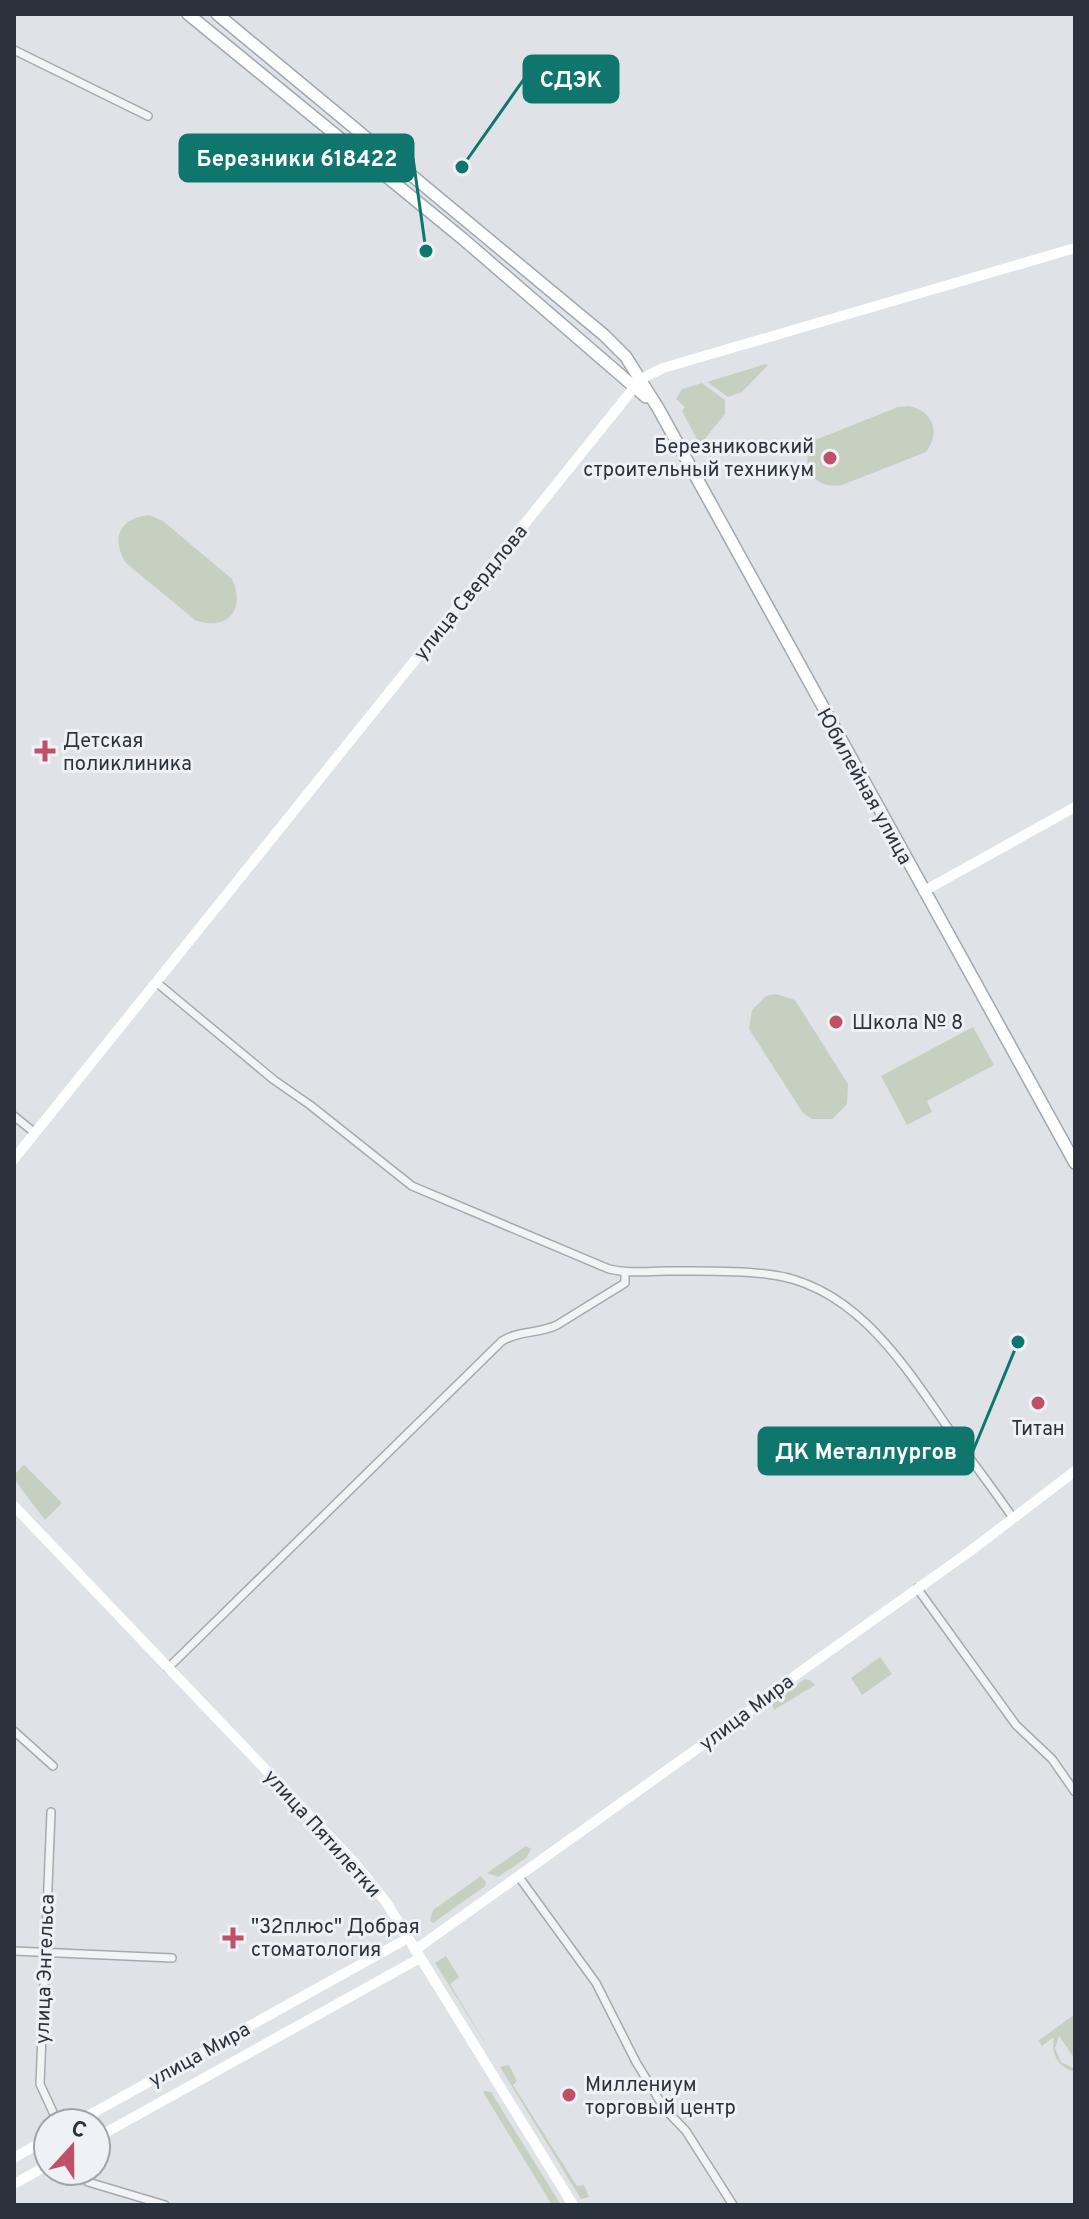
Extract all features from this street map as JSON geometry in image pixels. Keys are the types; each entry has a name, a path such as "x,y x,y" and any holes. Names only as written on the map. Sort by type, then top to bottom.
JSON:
{"main road":[{"name":"Юбилейная улица","path":"188,14 638,383 658,408 1075,1163"},
{"name":"Юбилейная улица","path":"217,14 604,335 626,357 638,383"},
{"name":"улица Свердлова","path":"14,1159 638,383 663,368 1075,248"},
{"path":"924,891 1075,807"},
{"name":"улица Мира","path":"112,2129 418,1954 1075,1471"},
{"name":"улица Пятилетки","path":"14,1506 353,1861 386,1902 573,2205"},
{"name":"улица Мира","path":"104,2107 408,1938"},
{"path":"14,2158 32,2147"},
{"path":"14,2184 32,2174"}],"street":[{"path":"14,50 148,116"},
{"path":"156,982 274,1080 412,1186 609,1269 625,1273 767,1274 808,1284 831,1295 877,1333 899,1359 1013,1518"},
{"path":"14,1116 35,1133"},
{"path":"168,1668 502,1341 514,1334 546,1331 557,1325 625,1283 625,1273"},
{"path":"917,1588 1016,1725 1052,1759 1075,1792"},
{"path":"14,1731 53,1766"},
{"name":"улица Энгельса","path":"51,1812 40,2084 51,2107"},
{"path":"519,1877 596,1983 664,2108 686,2131 733,2205"},
{"path":"14,1951 172,1958"},
{"path":"105,2187 165,2205"}],"green space":[{"path":"766,364 742,392 728,397 707,382"},
{"path":"702,383 725,400 725,414 700,445 682,411 685,407 676,399 682,389"},
{"path":"909,406 924,412 932,423 933,437 926,452 842,485 823,483 811,473 808,458 815,440 898,407"},
{"path":"149,515 163,521 232,579 237,600 231,615 225,620 207,623 195,620 126,563 119,545 121,531 131,520"},
{"path":"776,994 795,1000 848,1084 847,1104 832,1119 812,1119 803,1113 749,1029 752,1010 766,996"},
{"path":"973,1027 994,1065 927,1101 932,1112 907,1125 881,1076"},
{"path":"24,1465 62,1503 45,1520 14,1479"},
{"path":"880,1657 892,1674 862,1695 851,1678"},
{"path":"805,1679 815,1685 774,1710 772,1703"},
{"path":"526,1846 531,1849 526,1858 498,1877 487,1873"},
{"path":"481,1876 486,1882 485,1886 433,1923 430,1920 433,1910"},
{"path":"446,1956 459,1977 450,1984 494,2057 435,1963"},
{"path":"1075,2014 1075,2059 1059,2036 1055,2048 1061,2062 1075,2069 1075,2072 1064,2067 1057,2059 1053,2049 1054,2037 1042,2046 1038,2041"},
{"path":"509,2065 517,2081 513,2085 577,2186 584,2185 589,2197 581,2199 500,2067"},
{"path":"485,2091 491,2092 561,2205 552,2205"}],"place":[{"name":"СДЭК","path":"462,167"},
{"name":"Березники 618422","path":"426,251"},
{"name":"Березниковский строительный техникум","path":"830,458"},
{"name":"Детская поликлиника","path":"45,751"},
{"name":"Школа № 8","path":"836,1022"},
{"name":"ДК Металлургов","path":"1018,1342"},
{"name":"Титан","path":"1038,1403"},
{"name":"\"32плюс\" Добрая стоматология","path":"233,1938"},
{"name":"Миллениум торговый центр","path":"569,2095"}]}
